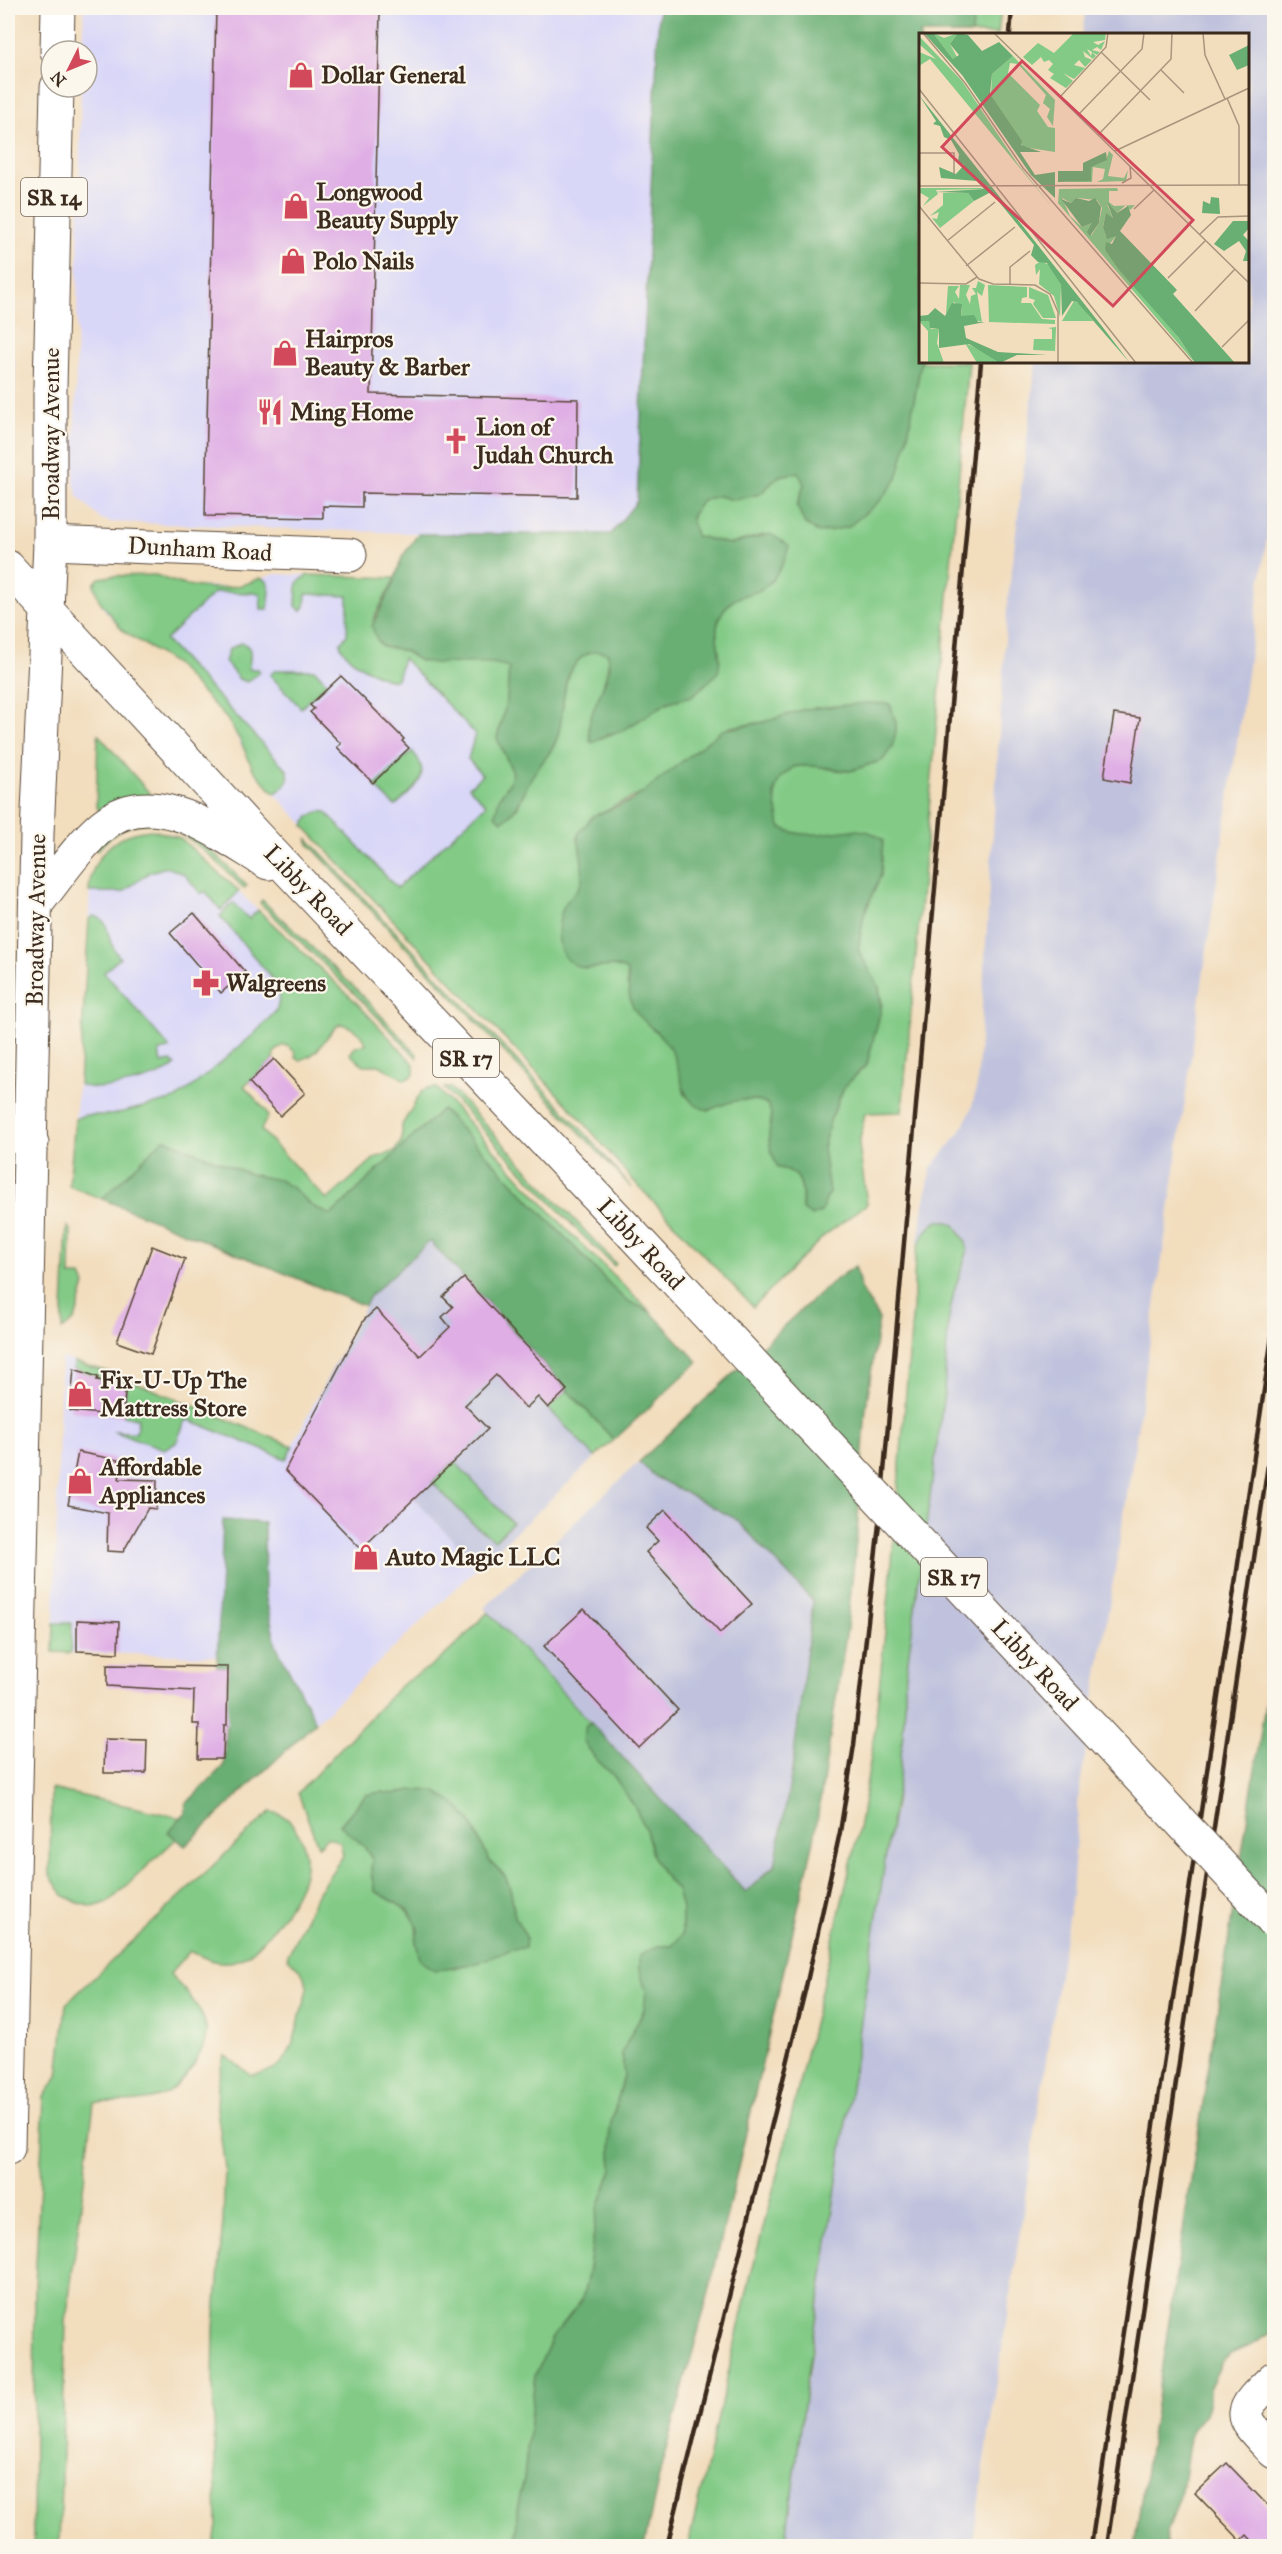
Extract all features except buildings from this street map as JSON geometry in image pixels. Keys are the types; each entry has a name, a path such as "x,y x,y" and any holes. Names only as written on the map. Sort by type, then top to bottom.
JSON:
{"main road":[{"path":"57,39 58,8"},
{"name":"Broadway Avenue","path":"8,2148 20,1138 37,903 41,734 48,610 57,99"},
{"name":"Dunham Road","path":"50,543 350,555"},
{"name":"Libby Road","path":"8,567 300,882 1275,1922"},
{"path":"37,903 101,826 117,816 144,810 164,810 183,815 300,882"},
{"path":"1275,2378 1248,2403 1245,2415 1247,2422 1275,2452"}],"shaded area":[{"path":"8,8 15,8 14,16 8,17"},
{"path":"84,8 659,8 637,501 611,534 463,535 110,522 99,518 78,497 74,482 81,99 99,99 99,39 83,39"},
{"path":"1086,8 1274,8 1274,488 1133,1458 1079,1792 1072,1897 972,2546 784,2546 870,1957 896,1804 905,1682 944,1393 948,1323 954,1291 963,1266 930,1226 917,1245 931,1168 960,1132 971,1110 977,1085 1007,609 1036,363 1249,363 1249,33 1082,33"},
{"path":"8,358 15,358 14,476 8,491"},
{"path":"275,574 375,578 347,635 341,641 397,678 403,657 476,734 468,759 482,775 486,805 379,905 257,775 227,719 181,669 123,631 103,608 94,587 99,578 156,575 186,586 238,587"},
{"name":"Walgreens","path":"146,830 171,834 189,845 329,977 164,1139 73,1144 87,978 90,877 99,858 113,843 131,833"},
{"path":"430,1241 614,1440 478,1567 318,1396 370,1296"},
{"path":"61,1358 112,1373 292,1446 318,1396 478,1567 316,1722 276,1645 265,1594 264,1523 223,1521 218,1656 53,1652"},
{"path":"662,1440 813,1601 792,1771 775,1865 746,1892 484,1608"}],"green space":[{"path":"659,8 974,8 972,33 919,33 919,363 921,363 907,440 897,479 880,501 848,527 819,533 805,524 797,506 804,484 798,472 779,476 760,494 734,500 719,496 702,500 691,517 696,536 730,544 771,534 789,546 782,565 764,588 734,600 723,611 717,628 720,659 717,674 692,696 668,702 622,731 609,734 592,743 589,725 607,677 608,653 594,652 582,657 569,674 555,743 531,778 518,805 502,821 495,815 499,798 509,784 513,773 497,738 507,701 509,667 487,663 421,661 405,651 381,645 372,626 393,584 402,557 418,534 611,534 637,501"},
{"path":"974,8 1001,8 998,33 972,33"},
{"path":"921,363 969,363 902,1112 865,1113 859,1145 867,1204 824,1236 753,1307 628,1175 581,1119 304,826 312,814 326,812 397,888 486,805 469,787 482,775 468,759 475,734 403,658 397,679 393,681 370,671 348,656 340,643 347,635 348,596 306,594 305,607 301,611 296,606 297,583 308,575 395,578 373,620 399,650 420,661 493,662 509,667 507,701 497,738 513,773 509,784 499,798 517,808 533,774 555,744 559,733 565,687 574,666 582,657 594,652 608,653 606,675 592,719 590,741 622,731 668,702 692,696 700,689 719,652 715,633 722,611 738,596 762,589 774,577 786,556 763,535 730,544 696,536 691,517 702,500 719,496 734,500 760,494 779,476 799,472 804,484 797,506 907,440","holes":["890,704 896,723 877,762 850,771 798,766 780,775 775,793 780,828 807,835 825,835 853,830 881,875 864,914 858,950 879,987 882,1004 867,1064 844,1087 830,1121 823,1147 829,1193 821,1212 812,1216 802,1209 801,1187 797,1176 786,1169 778,1168 769,1140 772,1117 768,1105 746,1100 731,1102 709,1110 685,1095 677,1061 669,1044 645,1021 627,984 627,971 615,965 584,968 560,920 581,883 582,862 577,837 614,806 641,794 730,727 764,722 805,709"]},
{"path":"156,575 181,584 208,588 235,586 260,578 267,581 270,591 268,609 261,609 260,593 215,592 165,640 287,770 288,780 276,793 253,769 240,740 227,719 175,664 123,631 99,600 94,584 99,578 112,576"},
{"path":"241,643 250,650 249,669 258,669 260,672 247,682 239,679 225,662 229,649"},
{"path":"276,670 315,670 327,683 301,708 270,675"},
{"path":"867,703 890,704 896,723 892,747 883,760 850,771 795,766 780,778 774,792 780,827 794,833 807,834 860,830 872,833 883,840 881,875 864,914 858,950 879,987 881,1010 867,1064 844,1087 830,1121 823,1147 829,1193 821,1212 812,1216 802,1209 802,1187 797,1176 786,1169 778,1168 775,1161 769,1139 771,1118 768,1105 746,1100 731,1102 709,1110 692,1102 683,1088 676,1061 668,1045 633,1007 627,971 612,966 584,968 577,966 570,962 561,951 558,936 564,906 579,887 582,879 578,834 593,816 631,801 722,730 764,722 805,709"},
{"path":"98,734 153,797 100,812 96,806"},
{"path":"412,751 422,768 419,782 395,806 375,786"},
{"path":"154,820 168,823 194,836 247,886 244,888 194,842 175,831 156,824 137,824 117,833 97,851 94,848 107,836 121,828 136,822"},
{"path":"153,830 180,838 239,891 221,910 205,891 201,894 184,874 167,867 150,872 123,892 89,892 94,867 108,848 128,835"},
{"path":"307,838 586,1134 632,1188 309,844"},
{"path":"262,900 356,989 417,1054 417,1058 360,999 260,903"},
{"path":"233,903 249,919 258,910 357,1003 414,1064 414,1075 405,1080 379,1065 363,1065 350,1054 355,1047 366,1044 365,1041 356,1031 340,1024 330,1033 319,1049 300,1060 296,1058 295,1052 283,1045 274,1053 274,1059 244,1086 268,1116 261,1130 327,1200 375,1158 395,1151 402,1140 402,1125 422,1091 437,1088 575,1238 651,1312 624,1299 442,1109 331,1215 320,1211 271,1181 165,1139 102,1199 69,1186 75,1119 84,1115 111,1115 175,1099 254,1034 276,1011 280,998 275,982 220,916"},
{"path":"94,916 105,924 112,945 120,958 104,972 169,1047 169,1049 159,1051 161,1063 171,1061 175,1065 169,1070 144,1080 113,1087 98,1088 79,1084 89,919"},
{"path":"444,1088 451,1088 616,1264 614,1266 580,1233"},
{"path":"442,1109 624,1299 651,1312 698,1362 614,1440 430,1241 370,1296 365,1306 102,1199 164,1139 249,1174 279,1180 293,1188 312,1206 331,1215"},
{"path":"938,1221 946,1221 955,1225 966,1242 967,1253 954,1291 948,1323 944,1393 905,1682 899,1781 808,2375 785,2546 688,2546 751,2274 784,2148 859,1829 873,1744 890,1585 916,1254 923,1236"},
{"path":"67,1226 71,1231 70,1276 81,1276 85,1285 75,1320 62,1330"},
{"path":"855,1266 861,1289 879,1319 866,1408 847,1628 814,1840 709,2292 661,2468 644,2546 516,2546 517,2509 524,2479 535,2376 552,2338 582,2300 597,2211 612,2169 610,2127 624,2077 622,2052 644,2010 646,1991 639,1969 639,1956 658,1946 672,1946 682,1935 682,1908 677,1890 662,1873 652,1855 646,1829 633,1804 613,1775 595,1758 583,1740 586,1726 591,1723 746,1892 775,1865 792,1771 813,1601 736,1519 657,1478 639,1462 792,1318 831,1283"},
{"path":"74,1362 112,1373 293,1446 286,1459 186,1419 176,1443 164,1449 113,1431 136,1433 138,1418 124,1416 126,1383 97,1380 97,1377 74,1369"},
{"path":"567,1390 614,1440 595,1457 548,1408"},
{"path":"454,1461 512,1523 495,1540 474,1525 432,1482"},
{"path":"223,1520 264,1523 265,1594 276,1645 316,1722 185,1846 168,1832 185,1814 186,1804 224,1765 228,1667 217,1667"},
{"path":"488,1612 591,1723 586,1726 595,1758 613,1775 634,1804 646,1829 652,1855 662,1873 677,1890 682,1908 682,1935 672,1946 658,1946 639,1969 647,1991 644,2010 622,2052 624,2076 610,2127 612,2169 597,2211 582,2300 552,2338 535,2376 524,2479 517,2509 517,2543 515,2546 214,2546 217,2525 213,2387 214,2327 225,2168 217,2109 218,2082 224,2055 251,2075 264,2073 274,2068 288,2055 307,1996 307,1989 302,1973 287,1957 318,1892 343,1856 340,1842 327,1837 318,1846 298,1793 398,1688 444,1656","holes":["412,1790 435,1791 458,1807 470,1820 489,1860 505,1876 511,1892 515,1917 526,1937 501,1953 453,1968 416,1942 415,1922 406,1910 375,1891 371,1873 372,1859 364,1846 340,1825 366,1795 382,1792 392,1794"]},
{"path":"54,1623 72,1623 71,1653 53,1652"},
{"path":"1274,1647 1274,2242 1266,2257 1274,2275 1274,2331 1254,2344 1231,2354 1222,2362 1209,2389 1209,2402 1205,2414 1191,2431 1182,2490 1167,2534 1166,2546 1134,2546"},
{"path":"51,1789 182,1818 169,1832 176,1839 109,1902 93,1907 78,1903 63,1895 50,1875"},
{"path":"412,1790 435,1791 458,1807 470,1820 489,1860 505,1876 511,1892 515,1917 526,1937 525,1948 512,1949 477,1963 435,1970 420,1960 416,1942 418,1929 410,1911 375,1891 371,1873 372,1859 364,1846 340,1825 366,1795 382,1792 392,1794"},
{"path":"270,1812 279,1814 294,1826 299,1834 304,1854 305,1864 301,1883 287,1909 257,1947 238,1960 219,1962 190,1951 170,1974 193,2001 204,2021 206,2037 198,2058 175,2087 159,2097 94,2103 66,2322 59,2546 33,2546 35,2287 44,2097 58,2076 66,2004"}],"railway":[{"path":"1010,33 1012,8"},
{"path":"667,2546 805,1991 840,1832 854,1745 881,1506 981,363"},
{"path":"1091,2546 1274,1323"},
{"path":"1107,2546 1274,1424"}],"place":[{"name":"Dollar General","path":"301,75"},
{"name":"Longwood Beauty Supply","path":"296,206"},
{"name":"Polo Nails","path":"293,261"},
{"name":"Hairpros Beauty & Barber","path":"285,353"},
{"name":"Ming Home","path":"270,412"},
{"name":"Lion of Judah Church","path":"456,441"},
{"name":"Walgreens","path":"206,983"},
{"name":"Fix-U-Up The Mattress Store","path":"80,1394"},
{"name":"Affordable Appliances","path":"80,1481"},
{"name":"Auto Magic LLC","path":"366,1557"}]}
